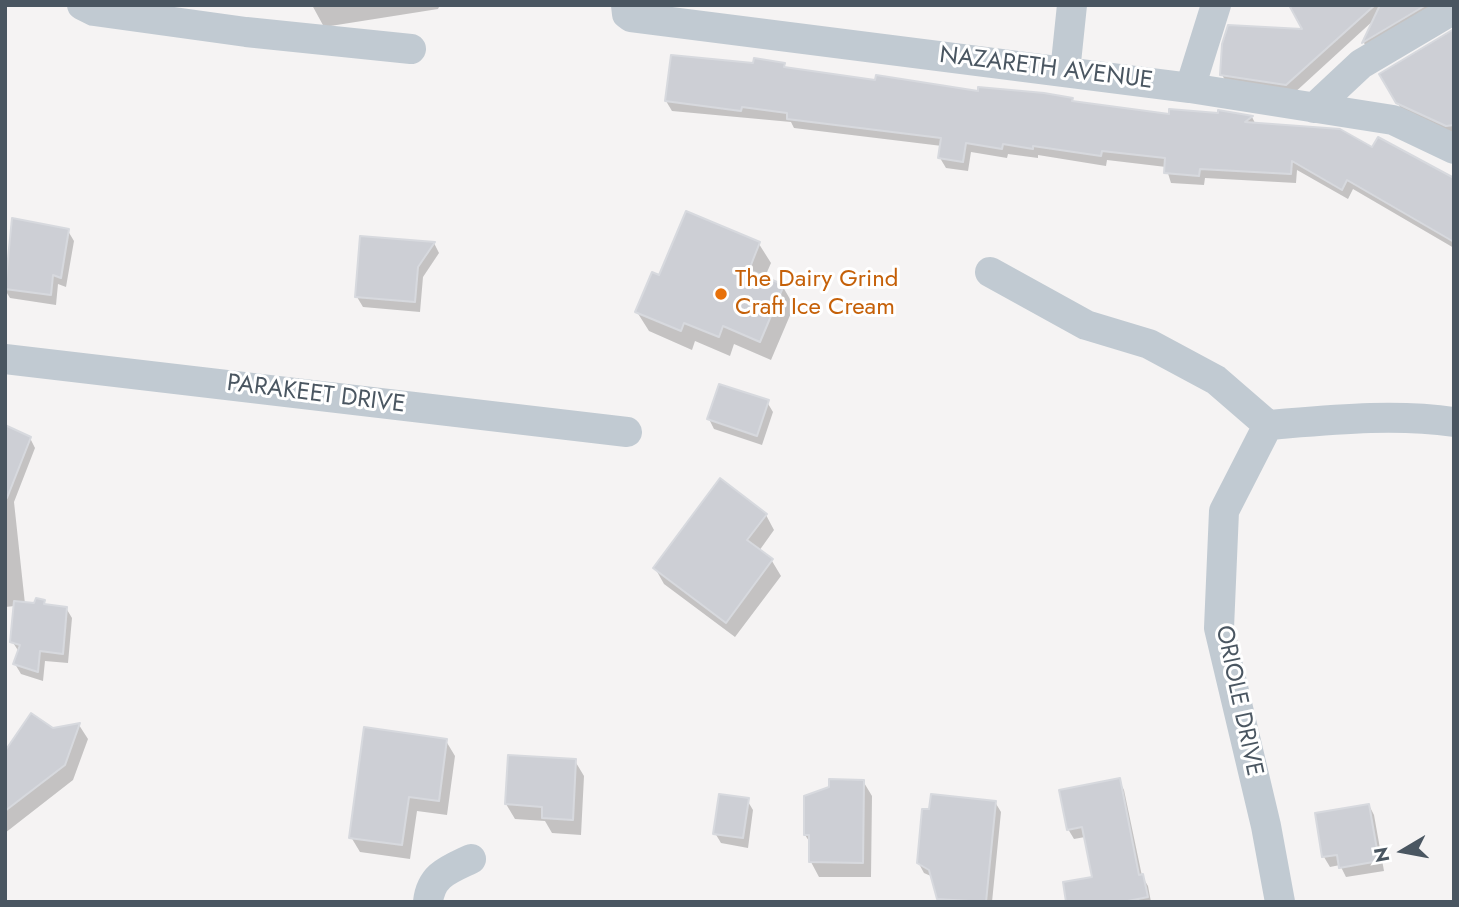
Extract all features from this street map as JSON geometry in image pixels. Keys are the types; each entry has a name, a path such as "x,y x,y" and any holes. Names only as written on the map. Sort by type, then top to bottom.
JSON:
{"street":[{"path":"82,5 94,11 246,32 411,49"},
{"path":"1065,72 1072,5"},
{"path":"1190,88 1216,5"},
{"path":"1314,108 1361,64 1454,9"},
{"name":"NAZARETH AVENUE","path":"628,11 1190,88 1393,120 1454,149"},
{"path":"989,272 1086,325 1149,344 1205,374 1268,425 1427,418 1454,422"},
{"name":"PARAKEET DRIVE","path":"5,359 627,432"},
{"name":"ORIOLE DRIVE","path":"1268,425 1224,511 1219,628 1266,826 1280,902"},
{"path":"428,902 429,887 440,873 471,859"}],"building":[{"path":"1289,5 1375,5 1286,85 1220,75 1222,44 1228,25 1302,29"},
{"path":"1380,5 1426,5 1362,43"},
{"path":"1454,29 1454,125 1446,126 1396,103 1379,74"},
{"path":"671,55 753,63 754,58 785,63 784,67 875,80 876,75 978,91 978,87 1044,93 1073,98 1072,101 1169,114 1169,109 1218,113 1218,110 1253,116 1245,122 1340,129 1372,147 1378,137 1454,178 1454,242 1347,180 1342,190 1292,161 1291,174 1200,169 1199,176 1164,173 1165,158 1102,151 1101,156 1003,144 1002,149 966,143 963,162 938,158 941,138 787,119 787,113 742,107 741,111 665,101"},
{"path":"686,211 760,242 749,270 784,285 760,342 723,326 719,337 684,323 681,331 635,312 652,272 659,275"},
{"path":"12,218 69,229 61,278 53,275 51,295 5,289"},
{"path":"360,236 435,242 418,267 415,302 355,297"},
{"path":"719,384 769,400 757,436 707,419"},
{"path":"5,425 31,437 7,498 5,498"},
{"path":"720,478 767,514 747,540 773,559 726,623 653,568"},
{"path":"36,598 45,600 44,604 67,607 63,654 40,651 38,672 13,664 20,645 10,642 14,601 34,603"},
{"path":"31,713 53,728 80,723 65,765 5,811 5,751"},
{"path":"364,727 447,739 439,801 409,797 402,845 349,838"},
{"path":"508,755 576,759 573,820 542,818 542,807 505,804"},
{"path":"1120,778 1139,875 1143,874 1148,897 1123,902 1066,902 1063,882 1092,877 1082,827 1067,830 1059,790"},
{"path":"829,779 864,780 863,863 809,862 809,835 804,835 804,796 829,787"},
{"path":"719,794 749,798 743,838 713,834"},
{"path":"931,794 996,801 986,902 937,899 929,870 917,863 922,809 929,809"},
{"path":"1369,804 1379,861 1339,868 1337,855 1322,857 1315,813"}],"place":[{"name":"The Dairy Grind Craft Ice Cream","path":"721,294"}]}
